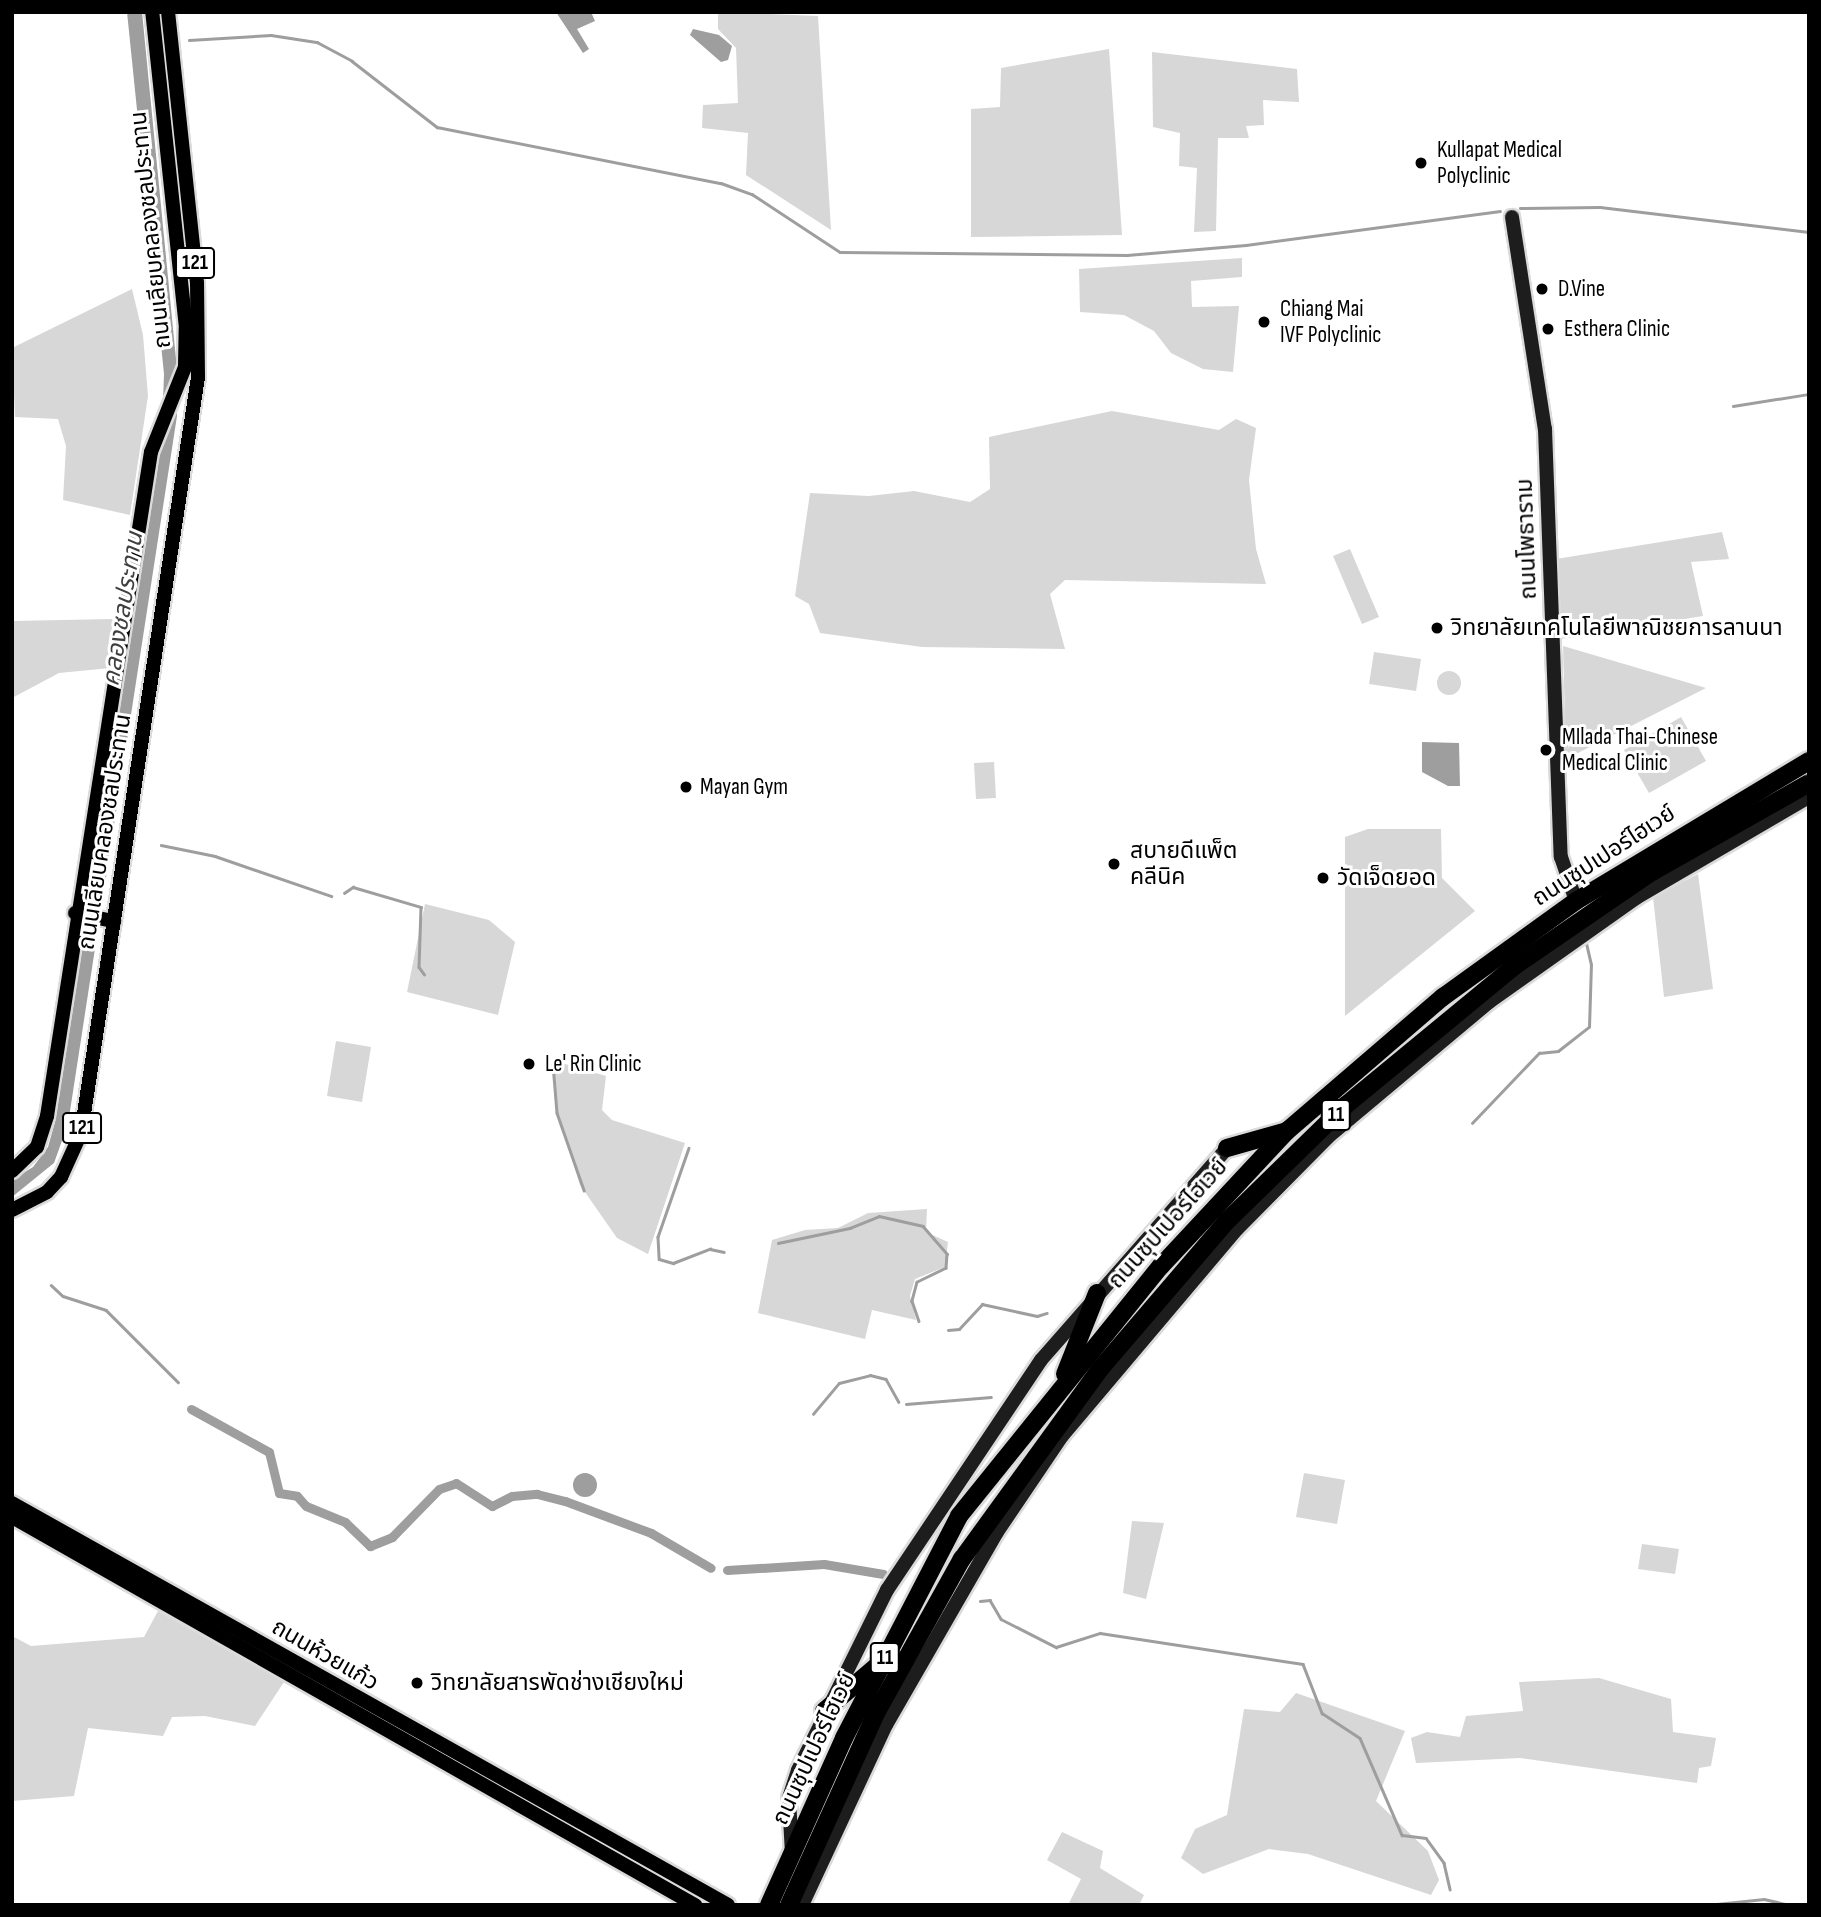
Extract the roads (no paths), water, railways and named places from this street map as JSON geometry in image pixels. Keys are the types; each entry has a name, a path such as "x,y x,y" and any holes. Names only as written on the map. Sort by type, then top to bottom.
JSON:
{"highway":[{"name":"ถนนซุปเปอร์ไฮเวย์","path":"777,1901 792,1854 884,1660 959,1517 998,1462 1161,1266 1287,1132 1443,998 1576,901 1809,761"},
{"name":"ถนนซุปเปอร์ไฮเวย์","path":"777,1901 892,1681 981,1531 1100,1369 1227,1221 1346,1105 1516,965 1697,846 1809,783"},
{"path":"1697,846 1727,842"},
{"path":"1227,1148 1287,1132"},
{"path":"1058,1390 1097,1293"},
{"path":"1100,1369 1151,1328"},
{"path":"981,1531 972,1532 965,1525 997,1480 998,1462"},
{"path":"824,1711 884,1660"},
{"path":"892,1681 920,1661"},
{"path":"877,1742 878,1708"},
{"path":"756,1905 777,1901"}],"main road":[{"name":"ถนนเลียบคลองชลประทาน","path":"12,1171 37,1147 47,1116 75,913 155,439 183,376 186,328 152,12"},
{"name":"ถนนเลียบคลองชลประทาน","path":"12,1210 47,1192 77,1151 200,349 168,12"},
{"name":"ถนนโพธาราม","path":"1512,217 1545,429 1561,857 1576,901"},
{"path":"802,1905 877,1742 920,1661 1034,1475 1151,1328 1265,1199 1408,1066 1594,926 1727,842 1809,797"},
{"path":"75,913 114,921"},
{"path":"792,1854 789,1798 824,1711 876,1608 940,1506 1041,1360 1227,1148"},
{"name":"ถนนห้วยแก้ว","path":"12,1503 135,1580 695,1905"},
{"name":"ถนนห้วยแก้ว","path":"12,1517 135,1580"},
{"name":"ถนนห้วยแก้ว","path":"373,1716 727,1905"}],"waterway":[{"path":"189,40 271,35 317,42 352,61 437,127 721,183 752,194 840,252 1127,255 1246,245 1500,211"},
{"path":"1520,208 1600,207 1809,232"},
{"path":"1733,406 1809,394"},
{"path":"161,845 215,856 331,896"},
{"path":"344,893 353,887 421,907 419,967 424,974"},
{"path":"1472,1123 1539,1053 1558,1051 1589,1027 1591,965 1585,939"},
{"path":"553,1064 557,1113 584,1190"},
{"path":"689,1148 658,1237 659,1259 673,1263 710,1249 724,1252"},
{"path":"778,1243 850,1228 879,1216 923,1226 947,1254 946,1268 917,1282 912,1301 919,1321"},
{"path":"1240,1236 1250,1226"},
{"path":"51,1285 63,1296 106,1310 178,1382"},
{"path":"948,1330 959,1329 982,1304 1037,1316 1047,1313"},
{"path":"813,1414 839,1383 870,1375 886,1379 899,1402"},
{"path":"906,1404 991,1397"},
{"path":"191,1409 269,1452 279,1493 297,1496 306,1506 345,1522 370,1546 392,1537 439,1489 456,1483 492,1506 512,1496 537,1494 565,1501 651,1533 711,1568"},
{"path":"727,1570 824,1564 883,1574"},
{"path":"980,1601 990,1600 1001,1619 1056,1647 1100,1633 1303,1664 1322,1713 1360,1738 1402,1835 1426,1838 1444,1863 1450,1889"},
{"path":"1707,1905 1764,1899 1791,1905"}],"place":[{"name":"Kullapat Medical Polyclinic","path":"1421,163"},
{"name":"D.Vine","path":"1542,289"},
{"name":"Chiang Mai IVF Polyclinic","path":"1264,322"},
{"name":"Esthera Clinic","path":"1548,329"},
{"name":"วิทยาลัยเทคโนโลยีพาณิชยการลานนา","path":"1437,628"},
{"name":"MIlada Thai-Chinese Medical Clinic","path":"1546,750"},
{"name":"Mayan Gym","path":"686,787"},
{"name":"สบายดีแพ็ต คลีนิค","path":"1114,864"},
{"name":"วัดเจ็ดยอด","path":"1323,878"},
{"name":"Le' Rin Clinic","path":"529,1064"},
{"name":"วิทยาลัยสารพัดช่างเชียงใหม่","path":"417,1683"}],"water label":[{"name":"คลองชลประทาน","path":"123,609"}]}
